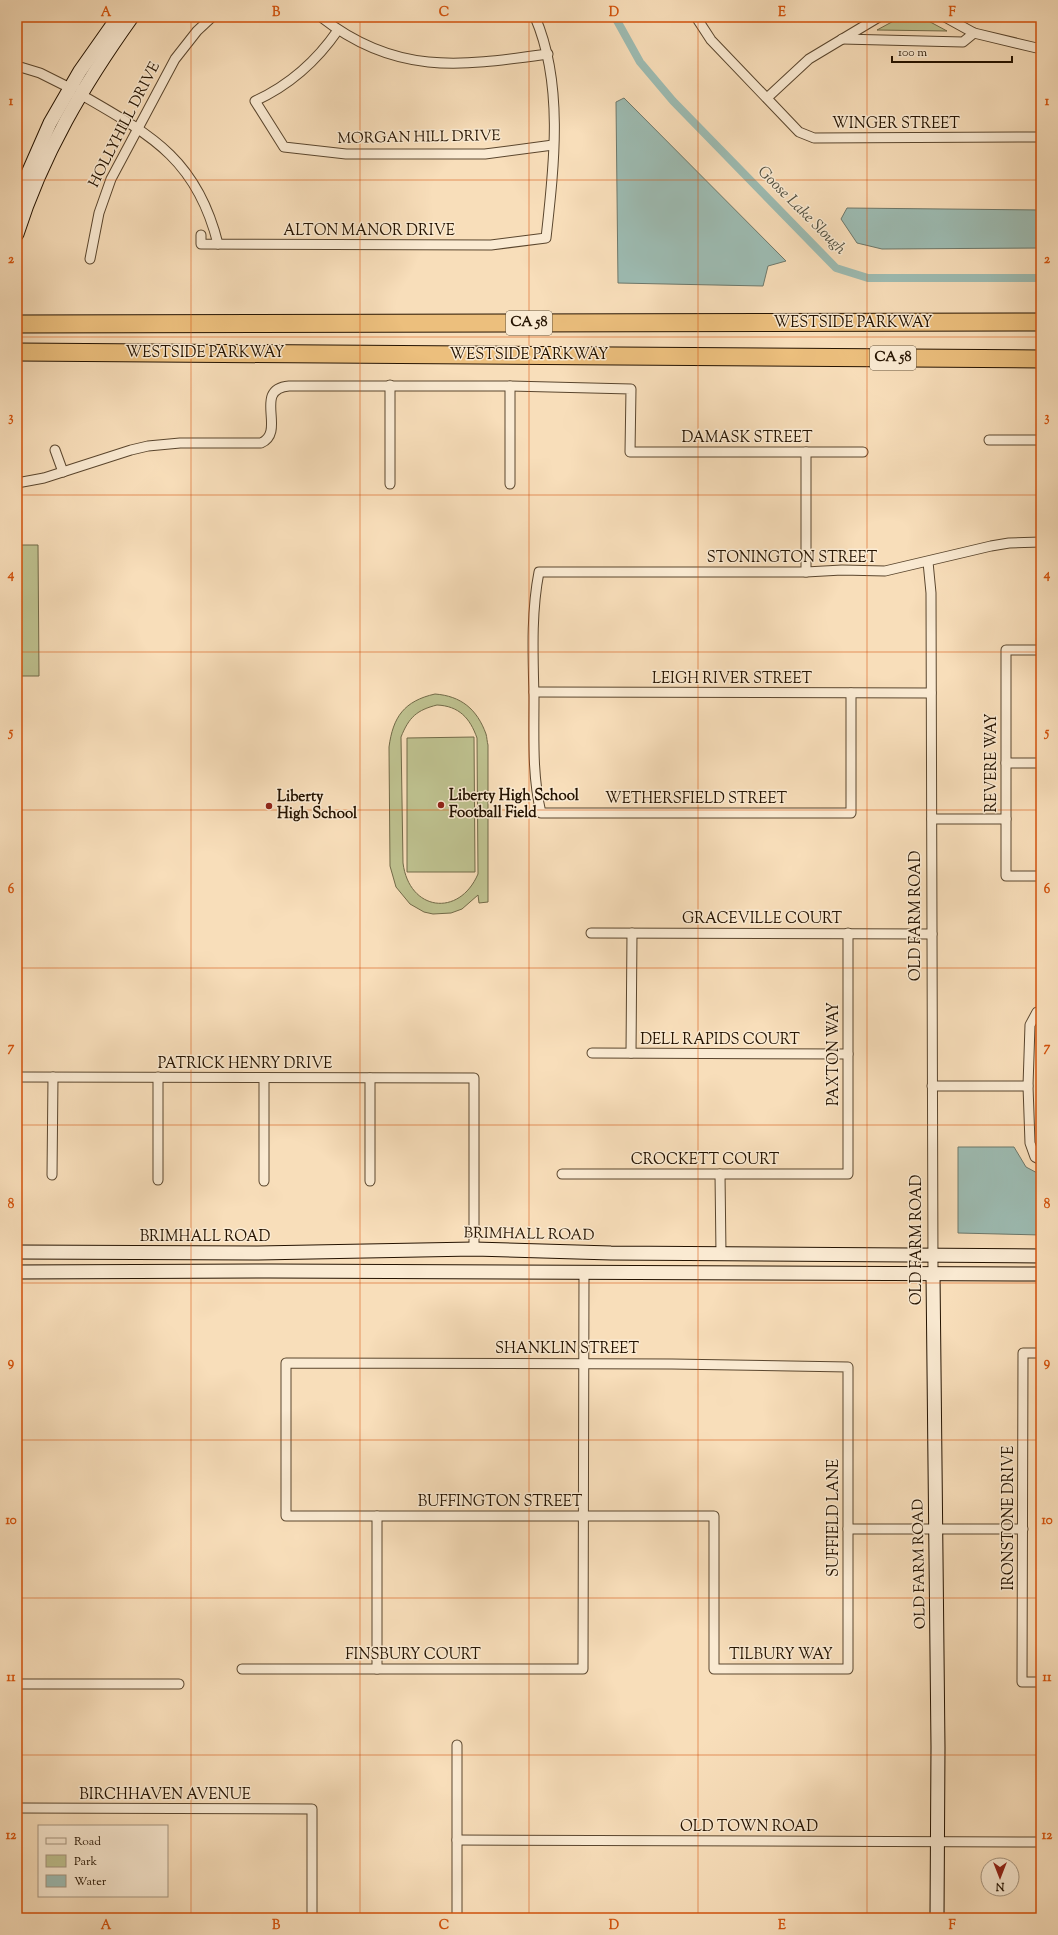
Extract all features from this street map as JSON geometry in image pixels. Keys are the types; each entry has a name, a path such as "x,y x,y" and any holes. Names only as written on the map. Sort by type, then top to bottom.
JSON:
{"highway":[{"name":"WESTSIDE PARKWAY","path":"17,324 1041,322"},
{"name":"WESTSIDE PARKWAY","path":"17,352 1041,359"}],"street":[{"path":"17,234 24,212 75,91 119,17"},
{"path":"17,198 50,123 132,17"},
{"name":"HOLLYHILL DRIVE","path":"90,259 104,195 138,127 175,58 197,31 212,17"},
{"path":"322,17 338,30 371,48 389,55 423,62 479,63 548,54"},
{"path":"535,17 548,54 553,90 553,145"},
{"name":"WINGER STREET","path":"696,17 711,40 799,132 814,138 1041,137"},
{"path":"767,98 809,59 879,17"},
{"path":"945,17 974,32 1041,49"},
{"name":"MORGAN HILL DRIVE","path":"338,30 328,46 304,71 288,83 255,101 284,146 346,154 485,154 553,145"},
{"path":"842,39 963,42 974,32"},
{"path":"17,66 40,73 75,91 138,127 167,151 190,178 208,211 218,244"},
{"name":"ALTON MANOR DRIVE","path":"201,235 201,244 491,245 546,238 553,180 553,145"},
{"path":"390,386 390,484"},
{"path":"17,483 44,478 148,446 180,443 255,444 265,441 269,437 271,431 270,403 275,392 285,387 510,386 510,484"},
{"name":"DAMASK STREET","path":"510,386 631,389 630,452 863,452"},
{"path":"989,440 1041,440"},
{"path":"55,450 63,472"},
{"path":"806,452 806,572"},
{"name":"STONINGTON STREET","path":"534,692 533,609 539,572 886,571 992,546 1009,543 1041,542"},
{"name":"OLD FARM ROAD","path":"928,562 931,593 933,1274 938,1842 937,1918"},
{"name":"REVERE WAY","path":"1041,650 1006,650 1006,876 1041,876"},
{"name":"LEIGH RIVER STREET","path":"534,692 931,693"},
{"name":"WETHERSFIELD STREET","path":"534,692 534,775 541,813 851,813 851,693"},
{"path":"1006,763 1041,763"},
{"path":"932,819 1006,819"},
{"name":"GRACEVILLE COURT","path":"592,933 932,934"},
{"path":"631,1054 632,933"},
{"name":"PAXTON WAY","path":"848,934 848,1174"},
{"path":"1038,1159 1030,1143 1028,1086 1030,1025 1039,1011"},
{"name":"DELL RAPIDS COURT","path":"592,1053 848,1054"},
{"name":"PATRICK HENRY DRIVE","path":"17,1077 474,1078 474,1249"},
{"path":"52,1175 53,1077"},
{"path":"158,1077 158,1180"},
{"path":"264,1078 264,1181"},
{"path":"370,1078 370,1181"},
{"path":"932,1086 1028,1086"},
{"name":"CROCKETT COURT","path":"562,1174 848,1174"},
{"path":"720,1174 721,1254"},
{"name":"BRIMHALL ROAD","path":"17,1252 258,1253 474,1249 678,1254 933,1254 1041,1256"},
{"path":"584,1272 592,1267 607,1264 655,1264 678,1254"},
{"path":"17,1272 270,1271 1041,1274"},
{"path":"583,1516 584,1272"},
{"name":"IRONSTONE DRIVE","path":"1041,1353 1023,1353 1022,1682 1041,1682"},
{"name":"SHANKLIN STREET","path":"286,1516 286,1363 584,1363 848,1367"},
{"name":"SUFFIELD LANE","path":"848,1367 848,1669"},
{"name":"BUFFINGTON STREET","path":"286,1516 714,1516 714,1669"},
{"path":"376,1669 377,1516"},
{"name":"FINSBURY COURT","path":"242,1669 583,1669 583,1516"},
{"path":"848,1528 1023,1529"},
{"name":"TILBURY WAY","path":"714,1669 848,1669"},
{"path":"17,1684 179,1684"},
{"path":"457,1745 457,1918"},
{"name":"BIRCHHAVEN AVENUE","path":"17,1808 312,1809 312,1918"},
{"name":"OLD TOWN ROAD","path":"457,1840 1041,1842"}],"green space":[{"path":"901,17 921,17 947,31 877,30"},
{"path":"17,545 38,545 39,676 17,676"},
{"path":"435,694 444,695 467,705 478,717 486,734 488,745 488,902 479,903 478,895 462,909 451,913 433,914 424,912 410,904 396,887 390,866 389,747 391,736 397,719 402,712 415,701","holes":["437,705 445,706 463,714 471,725 477,738 478,874 470,888 459,898 448,903 436,903 424,899 415,891 407,879 403,863 401,737 407,724 414,715 430,707"]},
{"name":"Liberty High School Football Field","path":"474,737 475,872 407,872 407,738"}],"water":[{"path":"624,98 786,261 768,266 763,286 618,283 616,102"},
{"path":"847,208 1041,210 1041,248 882,249 857,243 841,219"},
{"path":"958,1147 1014,1147 1026,1167 1041,1175 1041,1235 958,1233"}],"waterway":[{"name":"Goose Lake Slough","path":"615,17 640,62 673,101 836,268 868,278 1041,278"}],"place":[{"name":"Liberty High School Football Field","path":"441,805"},
{"name":"Liberty High School","path":"269,806"}]}
